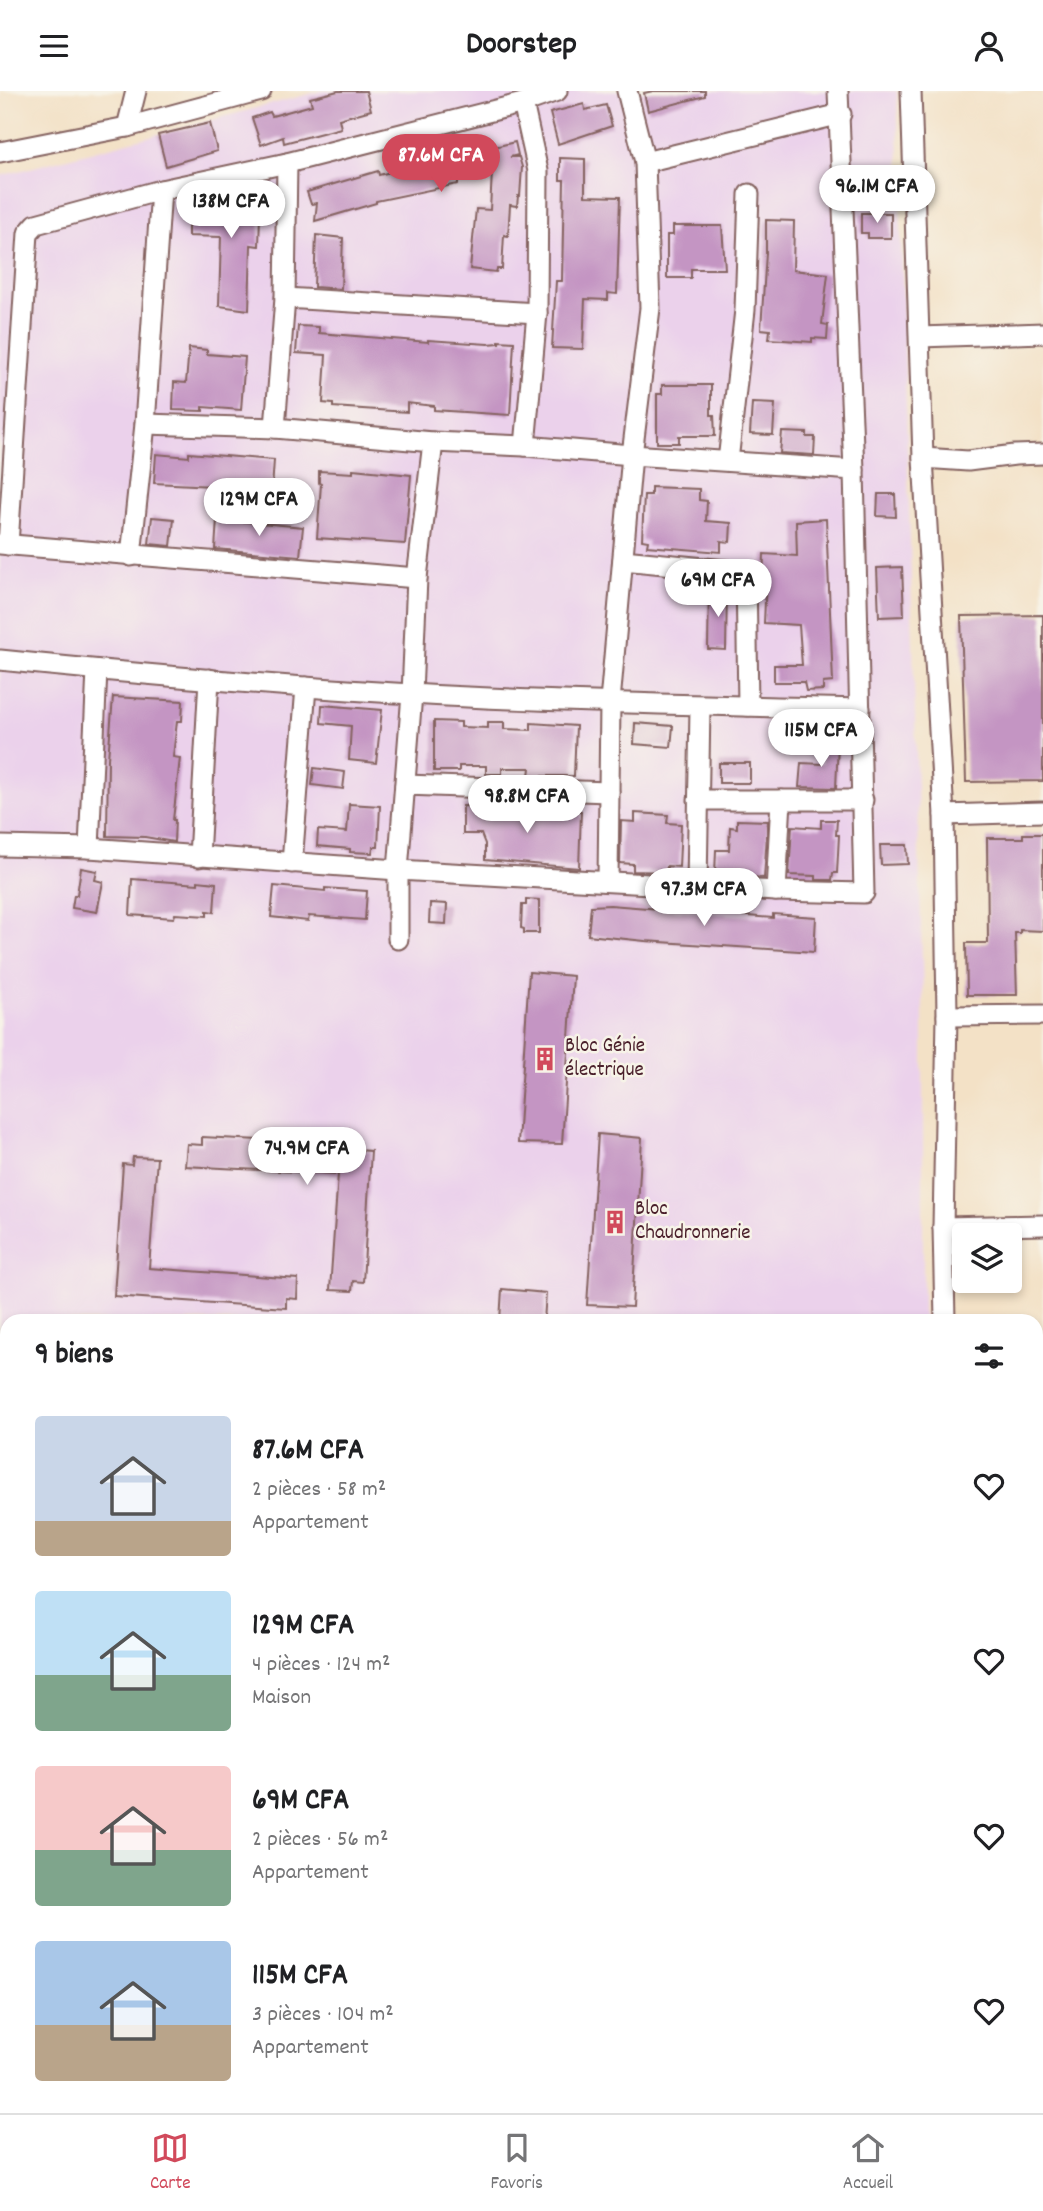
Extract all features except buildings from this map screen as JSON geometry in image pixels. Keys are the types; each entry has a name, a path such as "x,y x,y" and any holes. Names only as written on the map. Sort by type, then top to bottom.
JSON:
{"street":[{"path":"127,127 136,91"},
{"path":"0,152 127,127 261,91"},
{"path":"417,578 4,545 28,233 36,224 161,190 287,163 523,103 557,91"},
{"path":"608,881 610,702 632,456 650,309 645,162 627,91"},
{"path":"0,846 89,848 398,870 776,891 864,893 854,470 838,91"},
{"path":"911,91 923,458 944,815 947,1016 943,1227 945,1314"},
{"path":"523,103 538,171 537,313 525,446"},
{"path":"645,162 841,114"},
{"path":"275,428 285,298 287,163"},
{"path":"131,556 145,424 161,190"},
{"path":"728,461 745,310 749,194"},
{"path":"285,298 537,313"},
{"path":"920,337 1043,333"},
{"path":"145,424 275,428 433,442 525,446 632,456 854,470"},
{"path":"398,939 398,870 412,694 417,578 433,442"},
{"path":"923,458 968,461 1043,454"},
{"path":"623,559 746,572 748,706"},
{"path":"0,660 412,694 701,706 860,709"},
{"path":"89,848 97,670"},
{"path":"199,857 209,679"},
{"path":"292,863 306,687"},
{"path":"697,885 701,706"},
{"path":"405,785 609,792"},
{"path":"698,800 863,800"},
{"path":"776,891 781,800"},
{"path":"944,815 1043,812"},
{"path":"947,1016 1043,1016"},
{"path":"943,1227 1043,1225"}],"shaded area":[{"path":"321,91 897,91 923,994 923,1314 0,1314 0,176"}],"place":[{"name":"Bloc Génie électrique","path":"545,1059"},
{"name":"Bloc Chaudronnerie","path":"615,1222"}]}
